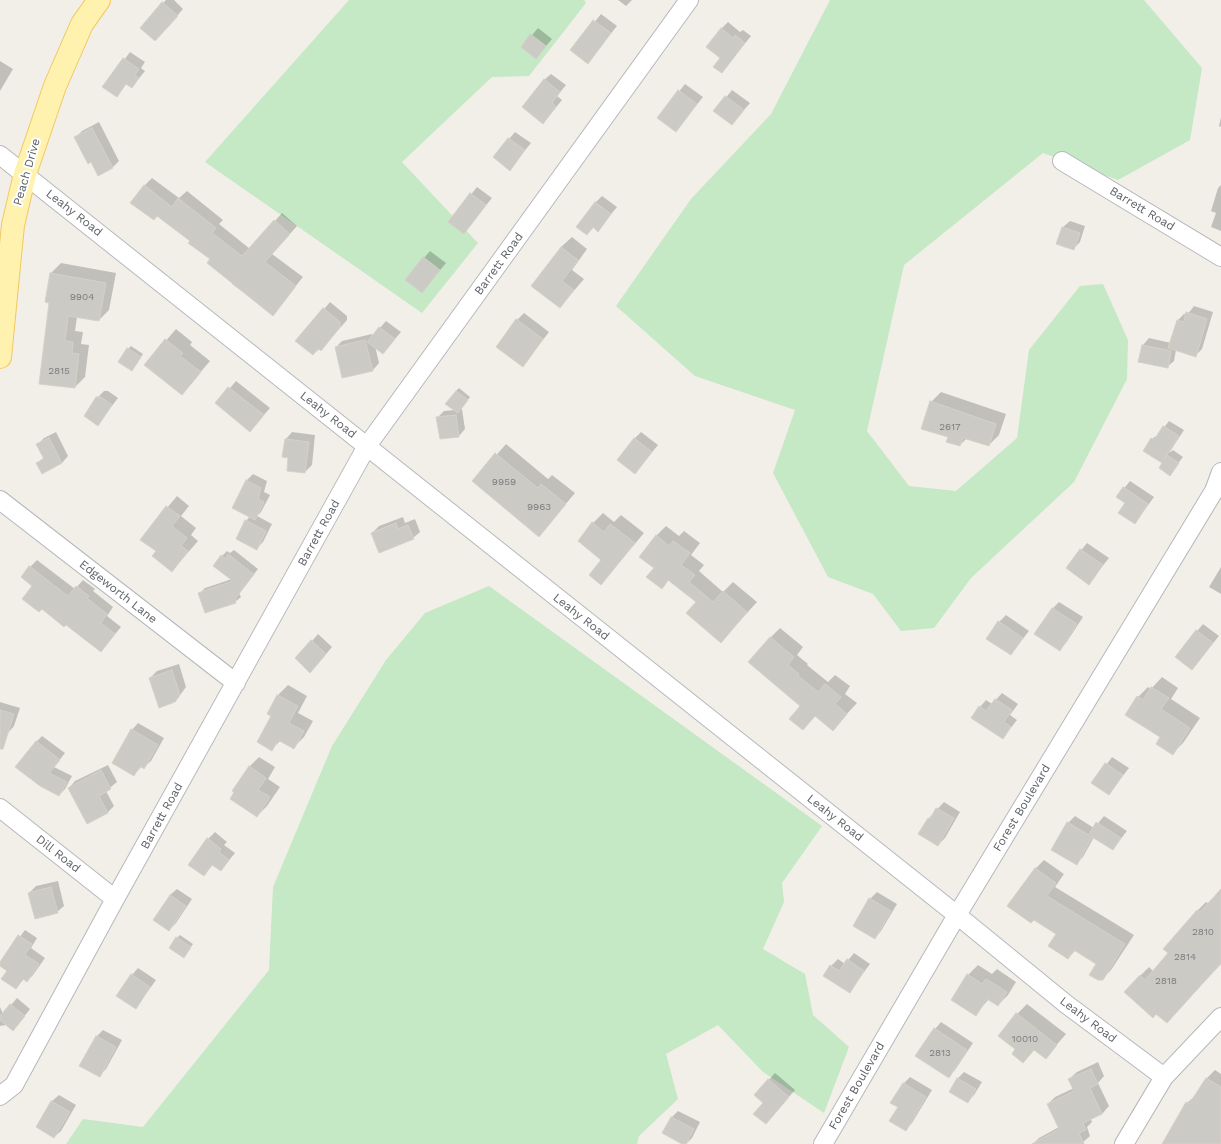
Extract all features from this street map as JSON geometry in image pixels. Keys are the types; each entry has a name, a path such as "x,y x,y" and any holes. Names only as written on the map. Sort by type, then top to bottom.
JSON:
{"main road":[{"name":"Peach Drive","path":"0,357 13,225 25,174 55,86 82,24 99,0"}],"street":[{"name":"Barrett Road","path":"0,1096 14,1085 115,899 367,446 688,0"},
{"name":"Leahy Road","path":"0,154 957,915 1066,1004 1164,1077"},
{"name":"Barrett Road","path":"1062,161 1221,257"},
{"name":"Forest Boulevard","path":"823,1144 957,915 1214,491 1221,472"},
{"name":"Edgeworth Lane","path":"0,500 236,683"},
{"name":"Dill Road","path":"0,808 115,899"},
{"path":"1124,1144 1164,1077 1221,1017"}],"green space":[{"path":"349,0 584,0 586,3 529,76 492,77 402,162 478,243 422,313 205,162"},
{"path":"830,0 1144,0 1202,68 1190,140 1118,180 1043,153 904,265 867,431 909,486 956,491 1017,438 1029,350 1080,286 1103,284 1128,340 1127,379 1074,482 971,578 934,628 901,631 873,594 828,577 773,473 795,410 695,376 616,306 691,199 771,114"},
{"path":"489,586 822,826 782,883 784,902 763,949 805,974 813,1015 849,1047 824,1113 763,1072 718,1025 666,1054 678,1099 639,1136 637,1144 66,1144 83,1119 143,1127 269,970 273,887 332,746 386,660 425,613"}],"building":[{"path":"162,2 178,16 155,41 140,28"},
{"path":"593,20 611,33 588,64 570,50"},
{"path":"721,28 733,38 735,35 745,43 722,73 713,67 720,58 706,47"},
{"path":"530,34 546,46 536,59 521,47"},
{"path":"123,58 139,69 135,75 139,78 132,88 126,84 117,97 102,87"},
{"path":"544,79 560,92 552,103 556,107 543,124 522,107"},
{"path":"678,90 697,104 676,132 657,118"},
{"path":"725,96 744,110 732,125 713,111"},
{"path":"92,128 113,168 98,176 91,162 88,164 74,137"},
{"path":"508,138 525,150 510,171 493,157"},
{"path":"144,185 172,207 178,198 216,228 212,233 242,256 274,220 290,234 265,262 296,286 273,316 207,263 210,259 188,243 190,241 157,216 154,220 130,203"},
{"path":"470,193 486,205 464,234 448,222"},
{"path":"595,202 611,214 598,232 593,227 587,235 576,227"},
{"path":"1062,227 1080,233 1074,250 1056,244"},
{"path":"561,247 578,260 562,281 574,290 560,308 531,286"},
{"path":"423,257 440,270 422,293 405,280"},
{"path":"50,273 106,283 99,321 68,316 65,341 73,342 72,353 79,354 75,388 39,384 49,303 45,302"},
{"path":"323,308 340,322 340,327 321,351 318,348 313,355 295,341"},
{"path":"1186,312 1207,319 1196,357 1168,348 1177,320 1184,322"},
{"path":"516,319 543,339 523,367 496,347"},
{"path":"379,327 395,339 383,354 367,342"},
{"path":"165,339 183,353 180,356 201,372 182,395 144,365"},
{"path":"365,340 373,371 342,378 335,347"},
{"path":"1142,345 1171,351 1168,368 1138,362"},
{"path":"127,348 141,357 132,371 118,362"},
{"path":"228,387 264,415 250,432 215,403"},
{"path":"456,391 468,400 458,413 445,404"},
{"path":"96,397 101,397 112,405 98,426 84,416"},
{"path":"930,401 996,424 989,446 963,438 960,446 946,442 948,437 921,429"},
{"path":"456,415 459,437 440,439 436,417"},
{"path":"1163,426 1179,436 1164,459 1167,455 1179,463 1170,476 1159,468 1162,463 1143,451 1151,438 1154,440"},
{"path":"49,438 62,463 42,474 36,463 44,459 36,444"},
{"path":"634,438 652,452 635,474 617,460"},
{"path":"285,439 309,442 305,473 287,471 288,458 282,457"},
{"path":"495,453 538,488 541,484 566,504 539,537 472,481"},
{"path":"246,480 261,488 258,499 264,502 255,520 232,508"},
{"path":"1123,487 1148,504 1135,524 1118,513 1125,503 1116,497"},
{"path":"166,506 180,516 172,526 187,538 181,546 188,551 172,572 152,556 156,551 140,540"},
{"path":"245,520 266,531 257,550 236,539"},
{"path":"592,522 604,532 610,524 635,543 601,585 589,575 601,560 578,541"},
{"path":"396,523 398,529 408,525 414,539 379,553 371,533"},
{"path":"656,535 669,546 673,541 690,553 681,565 695,575 689,582 713,602 723,591 747,612 721,643 686,613 696,602 668,580 662,589 646,577 654,568 639,557"},
{"path":"1080,549 1103,565 1089,585 1066,568"},
{"path":"228,554 253,574 255,573 235,599 236,603 205,613 198,593 233,581 213,566 221,555 226,559"},
{"path":"29,566 68,596 76,586 89,596 87,598 107,614 101,623 115,634 101,652 66,625 64,627 42,609 39,612 22,599 32,586 21,577"},
{"path":"1052,608 1077,624 1060,651 1034,634"},
{"path":"998,621 1023,638 1011,655 986,639"},
{"path":"1196,630 1213,643 1192,670 1175,657"},
{"path":"770,637 794,657 788,665 799,674 798,676 818,692 825,684 841,697 835,704 847,714 833,731 815,716 803,730 789,719 800,706 748,662"},
{"path":"311,640 326,654 310,673 295,658"},
{"path":"172,670 180,695 175,702 159,708 149,678"},
{"path":"1151,687 1169,698 1161,709 1190,728 1173,755 1156,744 1160,737 1125,715 1137,696 1143,700"},
{"path":"277,695 298,706 289,723 304,731 294,749 278,740 272,751 257,742 271,716 267,714"},
{"path":"995,699 1012,710 1004,722 1011,727 1003,739 971,718 979,706 986,711"},
{"path":"0,710 14,714 3,749 0,749"},
{"path":"131,729 158,745 144,769 140,766 134,776 112,763"},
{"path":"36,741 60,760 49,773 67,782 59,796 40,786 15,767"},
{"path":"1105,763 1123,775 1109,795 1091,783"},
{"path":"249,766 266,778 258,790 270,797 257,817 230,799 234,792 232,791"},
{"path":"101,770 111,789 99,796 108,813 87,824 68,788"},
{"path":"936,808 954,818 938,846 918,834 928,818 930,819"},
{"path":"1067,822 1089,835 1096,822 1121,838 1113,850 1092,837 1077,865 1051,850"},
{"path":"207,838 221,849 219,852 229,860 221,871 212,865 204,876 188,865"},
{"path":"1035,868 1056,883 1047,896 1125,944 1103,980 1098,980 1089,975 1096,964 1074,950 1068,959 1048,946 1056,934 1034,920 1031,923 1007,906"},
{"path":"51,887 58,913 35,919 28,893"},
{"path":"1221,889 1221,963 1167,1023 1156,1014 1153,1018 1124,992 1140,975 1145,980 1168,953 1163,949 1197,910 1200,912"},
{"path":"170,895 186,906 169,931 153,920"},
{"path":"869,898 891,911 875,939 853,926"},
{"path":"18,935 32,944 25,955 39,964 27,982 23,979 16,989 1,979 7,971 0,966 0,962"},
{"path":"176,937 191,947 184,958 169,948"},
{"path":"847,959 864,971 850,993 823,976 830,965 839,971"},
{"path":"131,974 150,987 136,1009 116,996"},
{"path":"967,974 982,984 986,979 1007,992 998,1006 987,999 976,1016 951,1000"},
{"path":"10,1004 25,1016 13,1031 0,1020 0,1016"},
{"path":"1016,1013 1057,1045 1046,1059 1034,1050 1023,1063 1012,1054 1015,1049 998,1036"},
{"path":"934,1028 967,1050 949,1078 915,1056"},
{"path":"96,1036 116,1047 100,1077 79,1066"},
{"path":"1091,1069 1098,1084 1090,1088 1102,1114 1083,1123 1086,1130 1079,1133 1084,1144 1032,1144 1059,1129 1047,1104 1074,1091 1068,1079"},
{"path":"957,1078 976,1089 968,1103 949,1092"},
{"path":"1206,1078 1221,1087 1221,1144 1162,1144 1186,1102 1189,1104"},
{"path":"768,1079 789,1097 766,1124 753,1114 763,1103 754,1095"},
{"path":"903,1083 926,1097 906,1131 889,1121 898,1107 890,1103"},
{"path":"51,1101 70,1112 54,1138 36,1127"},
{"path":"671,1117 694,1129 686,1144 682,1144 662,1133"}]}
